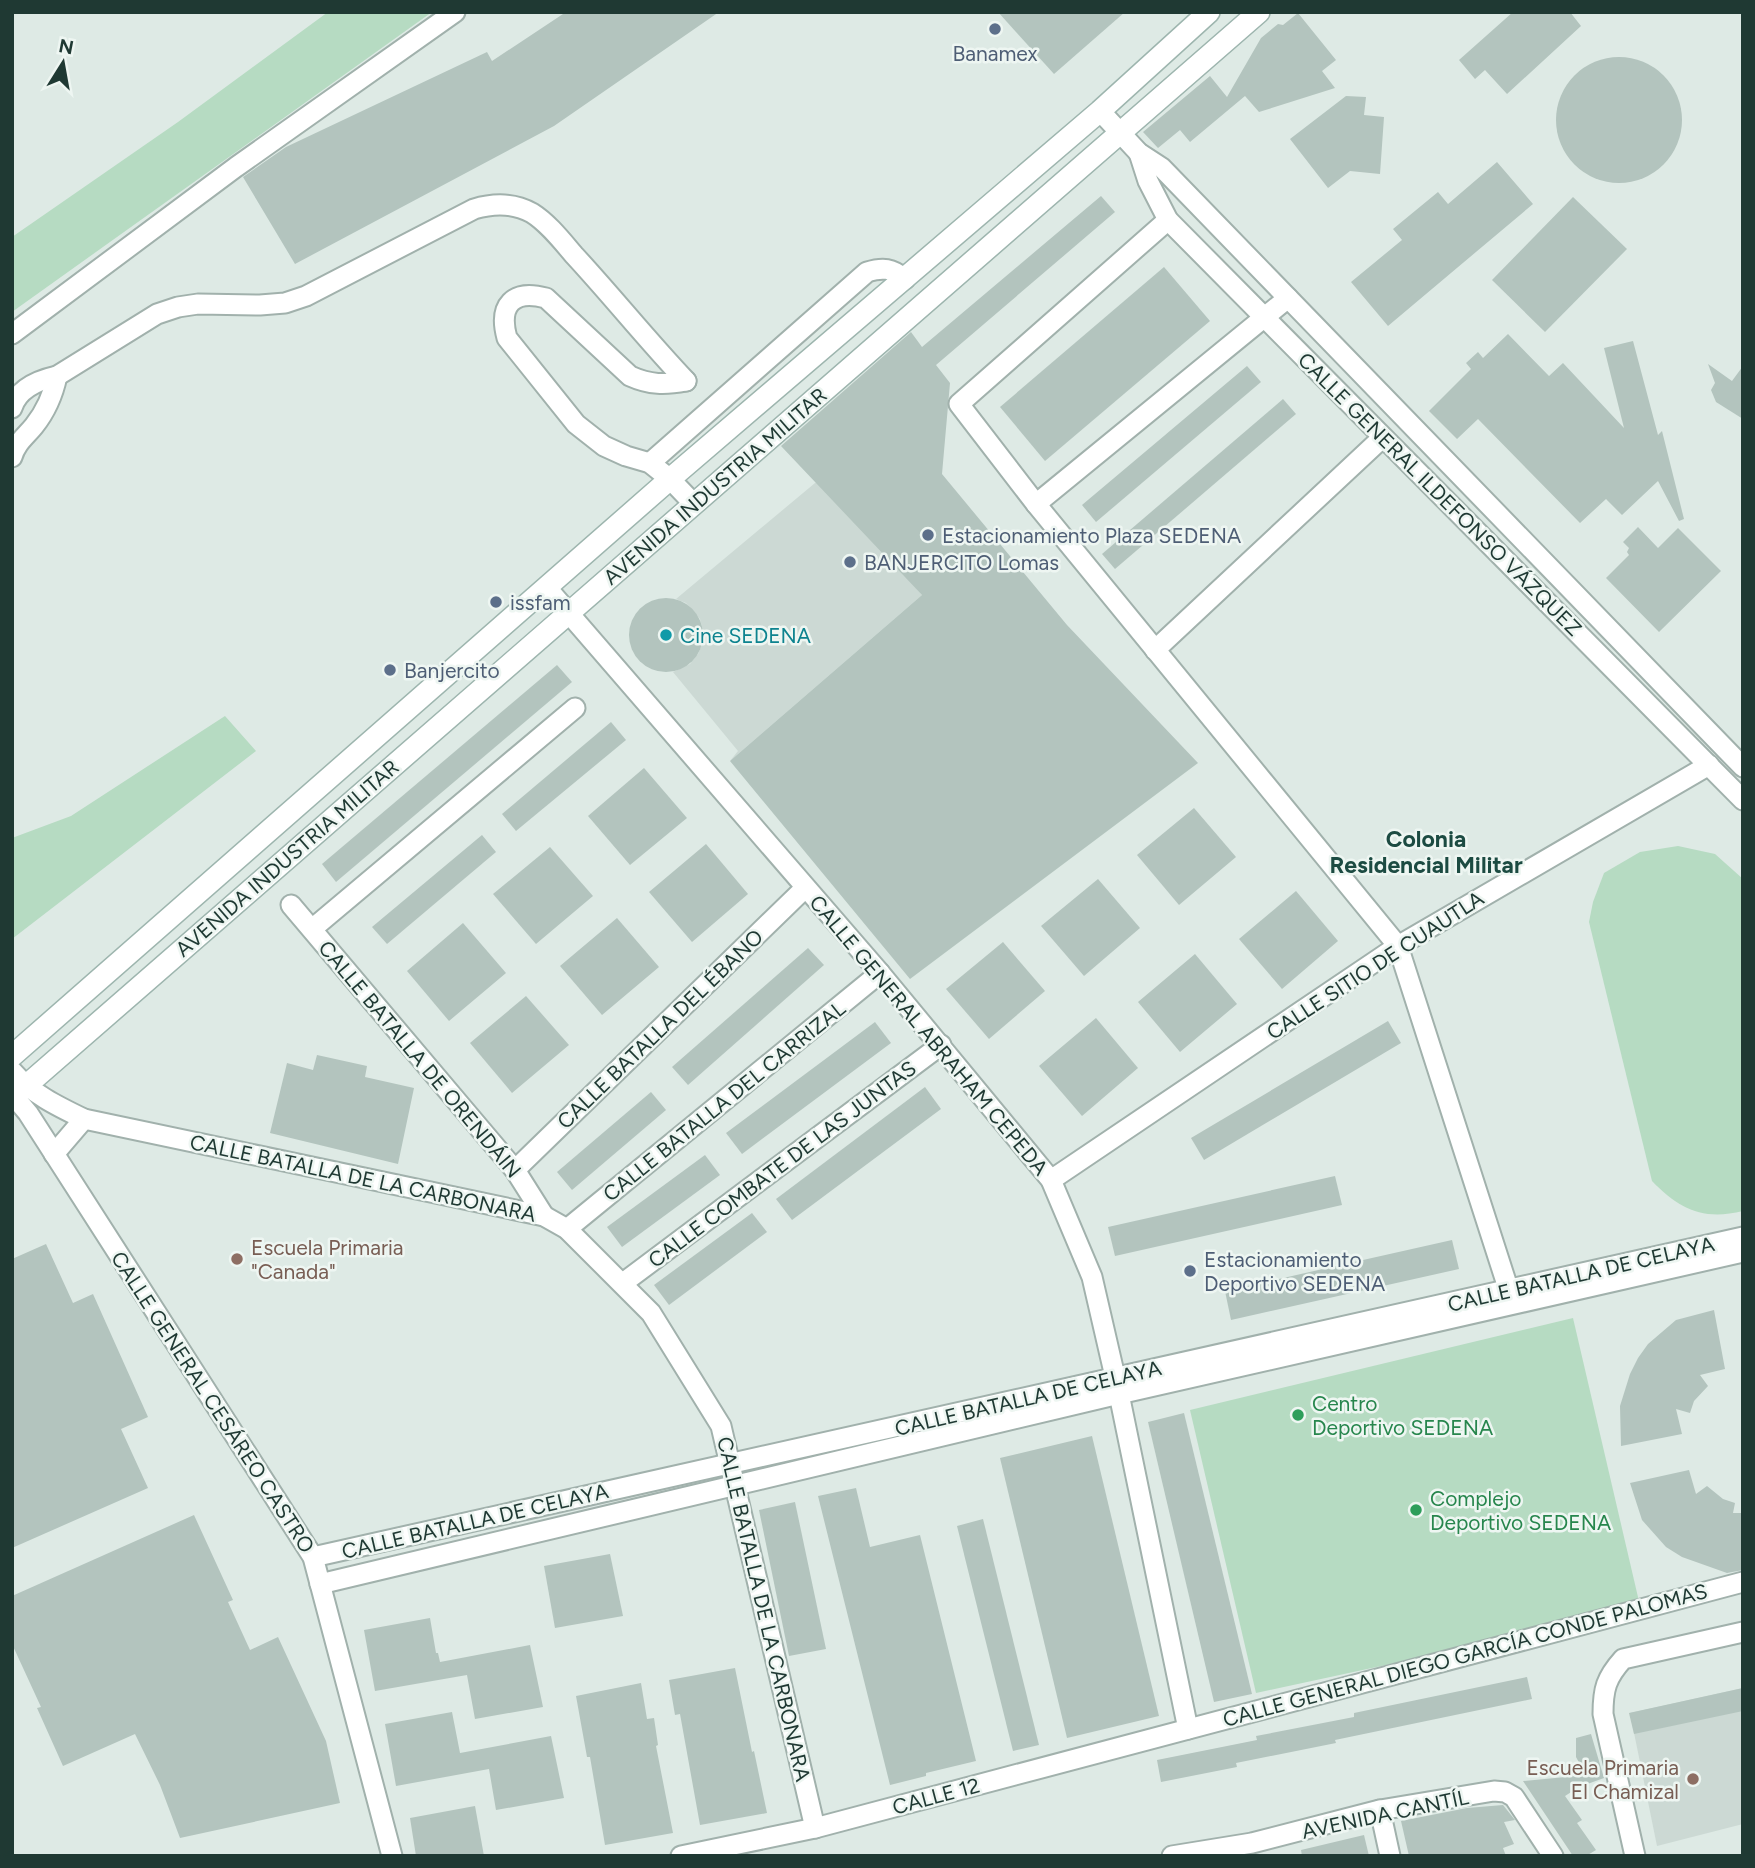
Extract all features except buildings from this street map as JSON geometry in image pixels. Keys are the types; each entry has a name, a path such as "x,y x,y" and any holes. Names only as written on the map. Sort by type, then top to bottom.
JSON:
{"main road":[{"name":"AVENIDA INDUSTRIA MILITAR","path":"12,1056 670,479 1100,111 1209,12"},
{"name":"AVENIDA INDUSTRIA MILITAR","path":"15,1089 694,504 1259,12"}],"street":[{"path":"12,334 236,167 454,12"},
{"name":"CALLE GENERAL ILDEFONSO VÁZQUEZ","path":"1100,111 1155,174 1289,298 1743,767"},
{"name":"CALLE GENERAL ILDEFONSO VÁZQUEZ","path":"1155,174 1168,220 1743,800"},
{"path":"12,408 24,390 38,380 57,376 157,314 198,304 285,303 306,296 474,208 491,204 508,205 534,214 556,235 686,381 664,385 646,383 630,376 546,298 531,294 511,301 505,312 503,324 507,338 576,424 604,446 649,463 670,479 694,504"},
{"path":"1168,220 959,404 1036,504 1398,946 1510,1291"},
{"path":"649,463 867,272 879,268 889,269 905,279"},
{"path":"1036,504 1289,298"},
{"path":"13,444 32,428 46,409 57,376"},
{"path":"1155,650 1382,438"},
{"name":"CALLE GENERAL ABRAHAM CEPEDA","path":"547,588 941,1045 1051,1180 1091,1277 1117,1386 1188,1729"},
{"path":"312,929 575,708"},
{"name":"CALLE SITIO DE CUAUTLA","path":"1051,1180 1398,946 1709,765"},
{"name":"CALLE BATALLA DEL ÉBANO","path":"515,1170 805,888"},
{"name":"CALLE BATALLA DE ORENDÁIN","path":"291,905 515,1170 544,1216"},
{"name":"CALLE BATALLA DEL CARRIZAL","path":"567,1228 880,974"},
{"name":"CALLE COMBATE DE LAS JUNTAS","path":"623,1283 941,1045"},
{"name":"CALLE BATALLA DE LA CARBONARA","path":"15,1089 84,1119 544,1216 567,1228 651,1313 721,1426 815,1828"},
{"name":"CALLE GENERAL CESÁREO CASTRO","path":"15,1089 49,1147 313,1558 391,1856"},
{"path":"49,1147 84,1119"},
{"name":"CALLE BATALLA DE CELAYA","path":"320,1584 735,1484 1117,1386 1743,1237"},
{"name":"CALLE BATALLA DE CELAYA","path":"313,1558 730,1464 1117,1386 1743,1252"},
{"name":"CALLE GENERAL DIEGO GARCÍA CONDE PALOMAS","path":"1188,1729 1743,1582"},
{"path":"1635,1856 1603,1714 1603,1694 1609,1674 1623,1659 1743,1632"},
{"name":"CALLE 12","path":"681,1856 815,1828 1188,1729"},
{"name":"AVENIDA CANTÍL","path":"1172,1856 1253,1850 1380,1810 1494,1791 1505,1792 1514,1797 1553,1856"},
{"path":"1380,1810 1391,1856"}],"shaded area":[{"path":"821,478 922,595 730,761 738,751 673,672 690,664 703,642 700,619 686,603 676,599"},
{"name":"Escuela Primaria El Chamizal","path":"1743,1688 1743,1824 1657,1846 1630,1713"}],"green space":[{"path":"328,12 432,12 12,312 12,237 178,122"},
{"path":"225,716 256,751 12,939 12,838 71,816"},
{"path":"1678,846 1715,854 1743,879 1743,1211 1729,1214 1693,1210 1672,1199 1652,1181 1589,922 1604,873 1640,852"},
{"name":"Complejo Deportivo SEDENA","path":"1573,1318 1641,1610 1256,1693 1190,1410"}],"place":[{"name":"Banamex","path":"995,29"},
{"name":"Estacionamiento Plaza SEDENA","path":"928,535"},
{"name":"BANJERCITO Lomas","path":"850,562"},
{"name":"issfam","path":"496,602"},
{"name":"Cine SEDENA","path":"666,635"},
{"name":"Banjercito","path":"390,670"},
{"name":"Escuela Primaria \"Canada\"","path":"237,1259"},
{"name":"Estacionamiento Deportivo SEDENA","path":"1190,1271"},
{"name":"Centro Deportivo SEDENA","path":"1298,1415"},
{"name":"Complejo Deportivo SEDENA","path":"1416,1510"},
{"name":"Escuela Primaria El Chamizal","path":"1693,1779"}],"district":[{"name":"Colonia Residencial Militar","path":"1426,852"}]}
